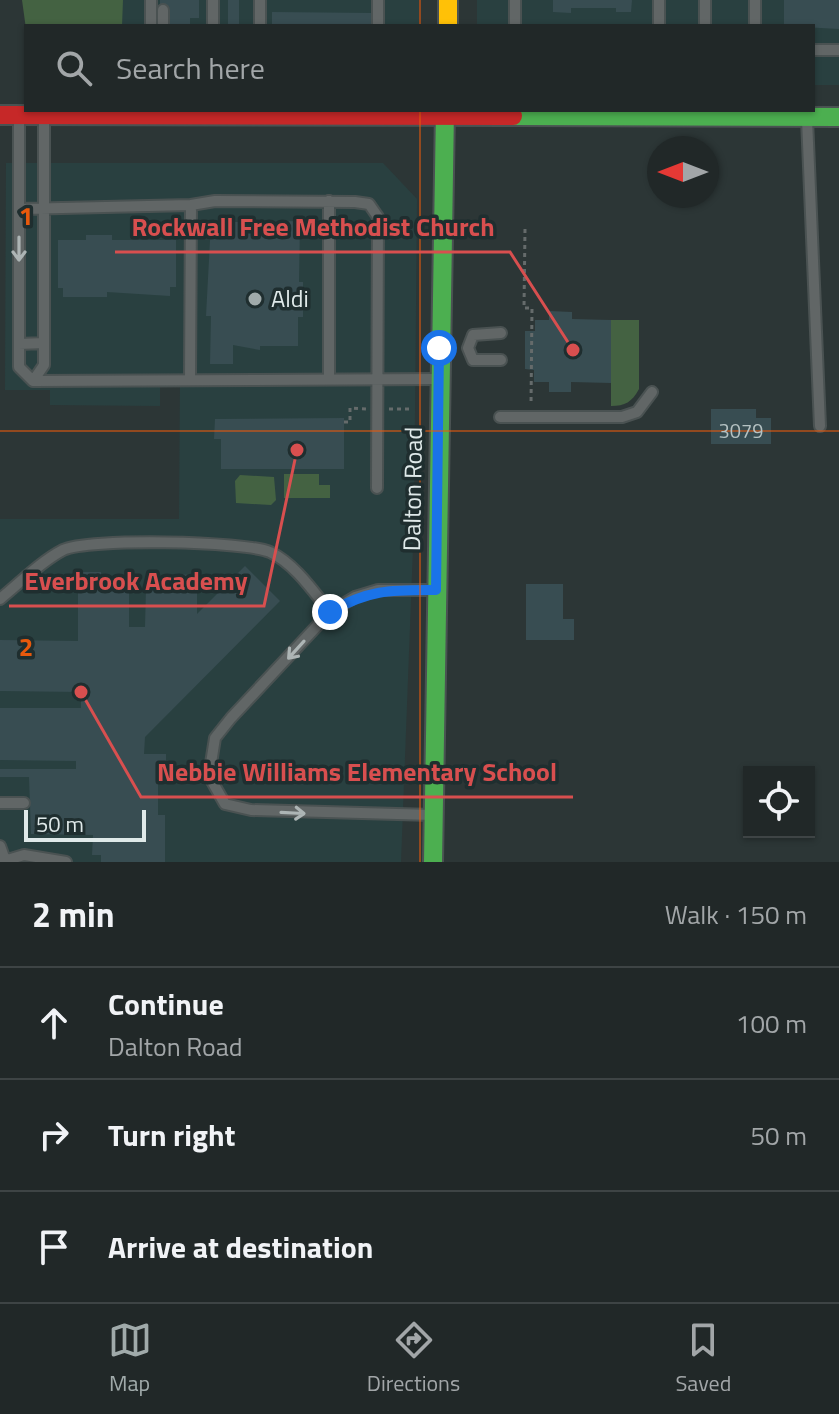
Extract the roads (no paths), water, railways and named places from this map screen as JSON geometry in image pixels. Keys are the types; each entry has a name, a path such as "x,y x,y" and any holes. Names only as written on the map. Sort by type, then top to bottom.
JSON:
{"main road":[{"path":"448,0 448,24"},
{"path":"9,115 232,112 839,117"},
{"name":"Dalton Road","path":"433,862 444,113"}],"lane":[{"path":"151,0 151,24"},
{"path":"213,0 213,24"},
{"path":"260,0 260,24"},
{"path":"378,0 378,24"},
{"path":"515,0 515,24"},
{"path":"659,0 659,24"},
{"path":"705,0 705,24"},
{"path":"755,0 755,24"},
{"path":"163,10 163,24"},
{"path":"815,50 839,50"},
{"path":"9,115 19,209 19,367 33,381 438,379"},
{"path":"33,381 44,365 44,115"},
{"path":"807,117 820,426"},
{"path":"19,209 191,205 215,201 369,204 378,217 377,488"},
{"path":"329,201 329,379"},
{"path":"190,379 191,205"},
{"path":"501,333 473,335 468,348 473,360 501,360"},
{"path":"19,344 44,343"},
{"path":"439,348 468,348"},
{"path":"500,417 622,417 637,412 652,392"},
{"path":"0,599 63,550 177,543 269,552 288,564 330,612"},
{"path":"433,815 251,810 225,804 209,776 215,738 330,612 355,597 378,590 436,590"},
{"path":"0,803 24,803"},
{"path":"0,846 3,861 34,855 66,862"}],"place":[{"name":"Aldi","path":"255,299"},
{"name":"Rockwall Free Methodist Church","path":"573,350"},
{"name":"Everbrook Academy","path":"297,450"},
{"name":"Nebbie Williams Elementary School","path":"81,692"}]}
